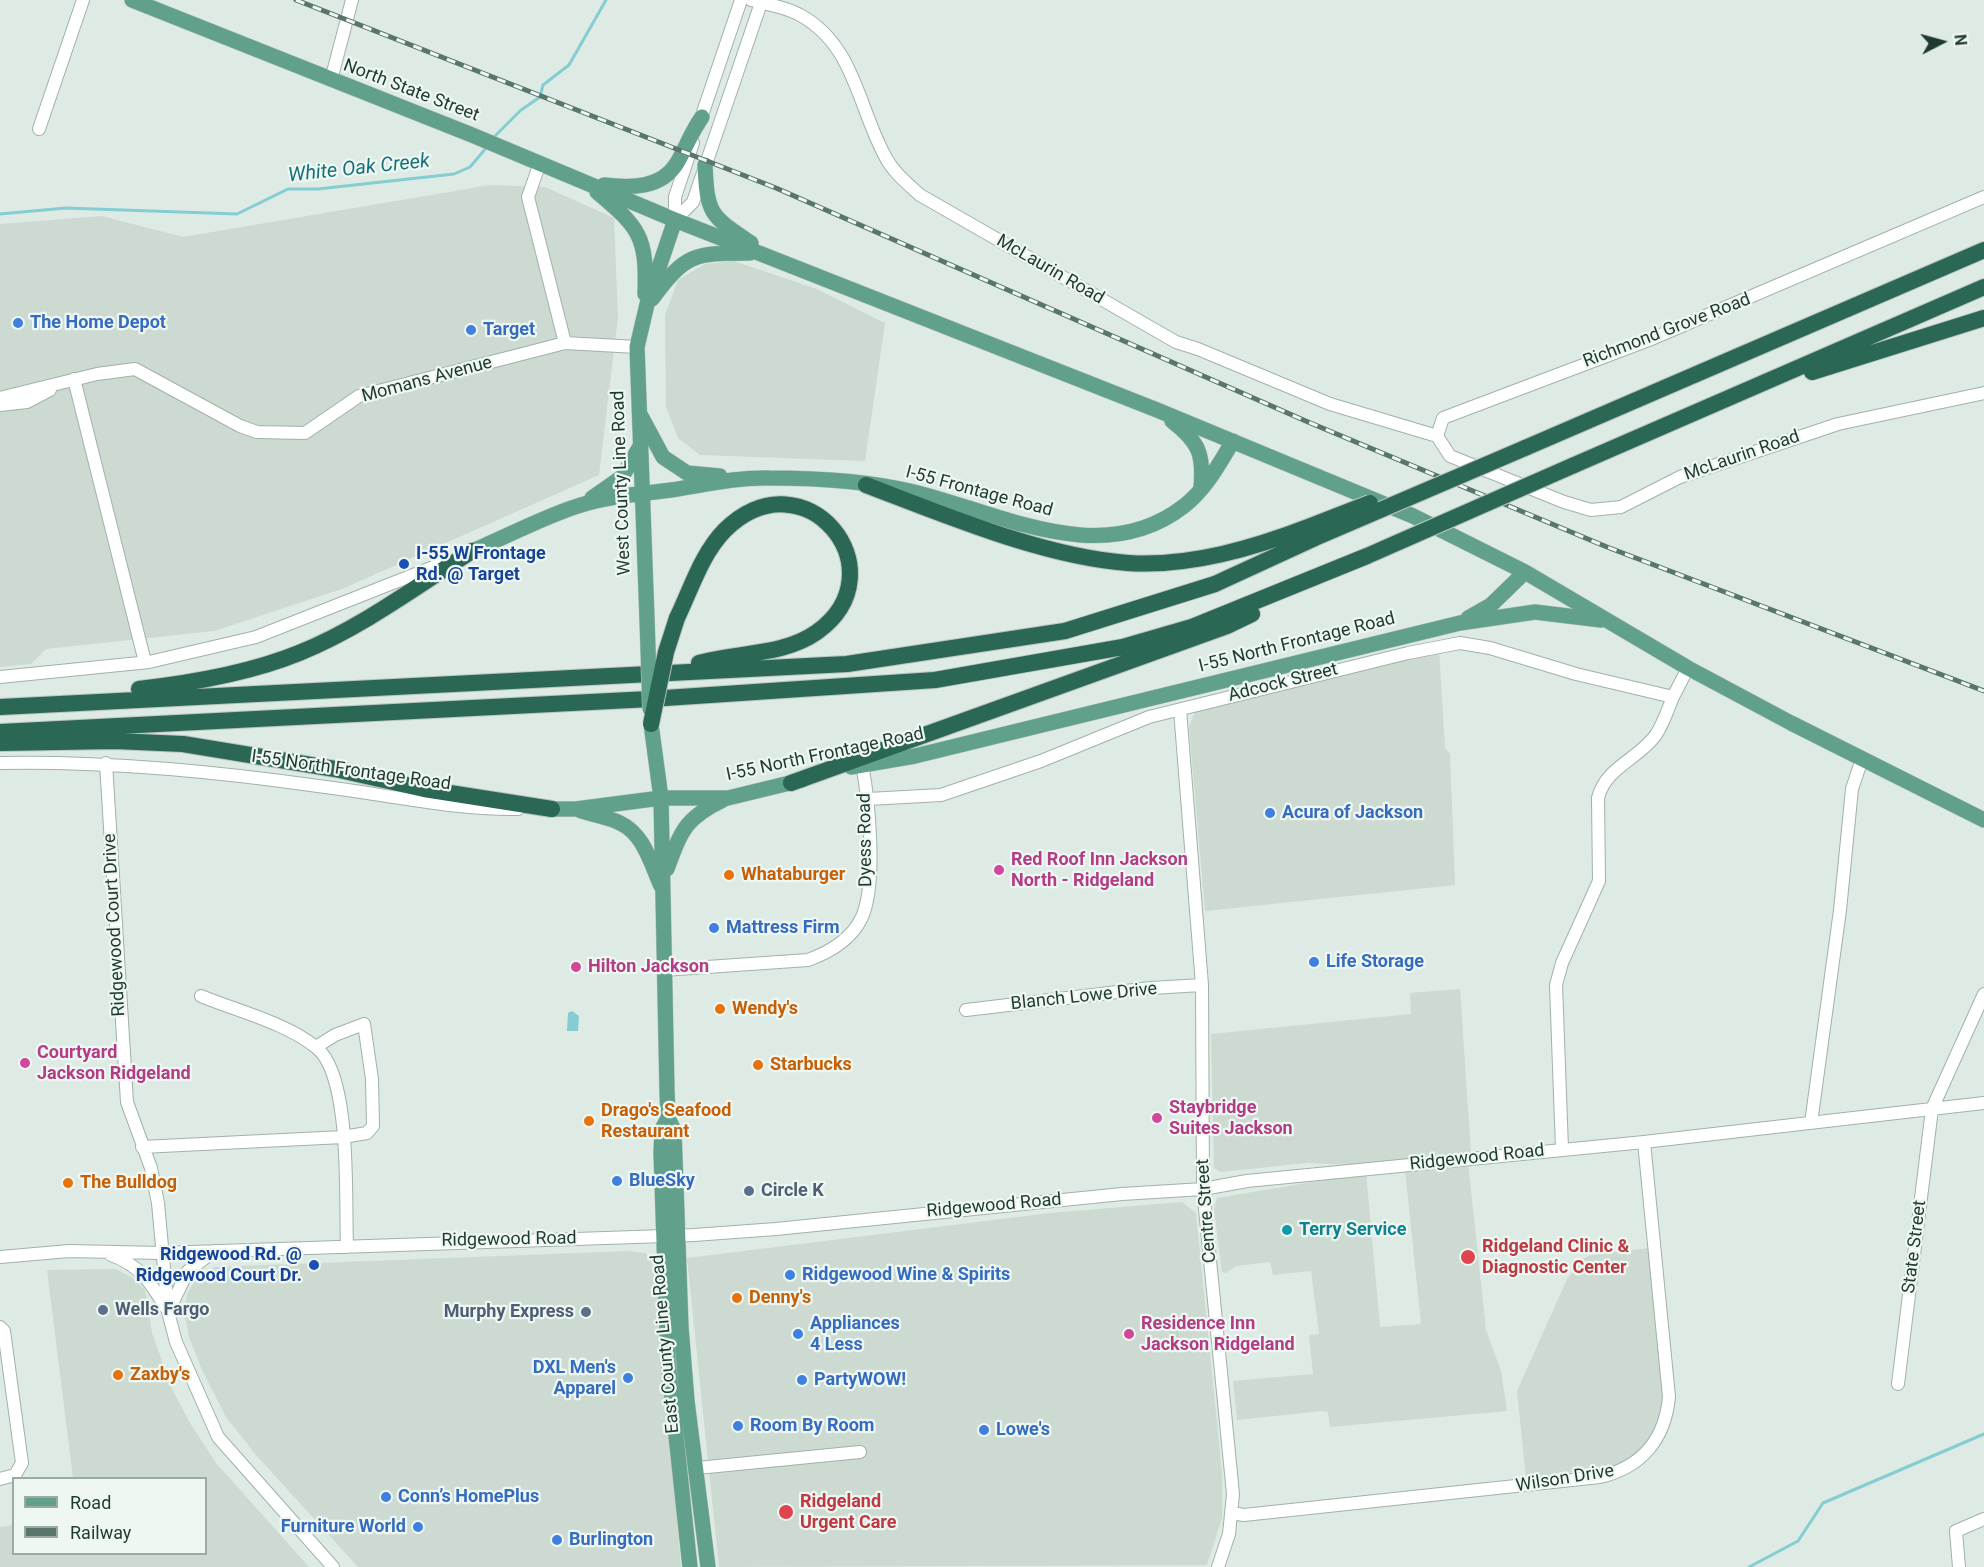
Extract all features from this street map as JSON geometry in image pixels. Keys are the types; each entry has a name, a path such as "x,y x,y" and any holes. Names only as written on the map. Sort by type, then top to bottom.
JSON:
{"highway":[{"path":"0,706 669,671 847,664 1065,631 1215,584 1313,532 1389,496 1471,472 1984,250"},
{"path":"0,732 650,699 935,680 1123,647 1192,627 1362,558 1984,287"},
{"path":"1739,394 1984,318"},
{"path":"866,484 1008,536 1079,556 1128,563 1167,563 1226,553 1313,532"},
{"path":"651,724 666,652 677,618 705,556 724,531 742,517 758,510 789,504 807,508 840,534 848,554 849,575 846,593 834,614 818,631 796,643 669,671"},
{"path":"0,706 161,687 239,671 299,653 358,623 472,551"},
{"path":"791,783 1227,626 1362,558"},
{"path":"0,743 115,741 183,744 335,769 423,789 552,809"}],"main road":[{"name":"North State Street","path":"132,0 762,253"},
{"path":"586,183 629,188 656,182 676,164 689,135 702,117"},
{"path":"705,165 706,194 710,208 719,222 762,253 1157,410 1413,516 1525,572 1688,668 1984,820"},
{"path":"586,183 635,227 643,244 645,309"},
{"name":"West County Line Road","path":"652,750 637,347 645,309 675,220"},
{"path":"645,309 670,275 684,262 700,254 762,253"},
{"path":"638,410 663,457 687,473 738,478"},
{"path":"1157,410 1186,432 1199,449 1202,469 1201,488"},
{"name":"I-55 Frontage Road","path":"578,506 606,498 738,478 821,479 913,492 1055,533 1087,536 1120,534 1158,521 1184,506 1209,481 1233,441"},
{"path":"472,551 578,506 600,494 622,477 639,448"},
{"path":"1460,623 1491,604 1525,572"},
{"name":"I-55 North Frontage Road","path":"552,809 576,809 661,798 728,798 862,764 915,756 1460,623 1535,612 1610,621"},
{"name":"East County Line Road","path":"652,750 661,798 664,877 668,1118 662,1129 687,1401 708,1567"},
{"path":"664,877 681,830 690,819 728,798"},
{"path":"576,809 619,822 631,829 641,842 664,893"},
{"name":"East County Line Road","path":"670,1235 668,1361 690,1567"}],"street":[{"path":"39,129 83,0"},
{"path":"331,80 352,0"},
{"name":"West County Line Road","path":"675,220 675,197 741,0"},
{"name":"West County Line Road","path":"675,220 693,202 758,1"},
{"name":"McLaurin Road","path":"758,1 798,14 818,28 837,47 853,75 887,160 920,195 1176,342 1198,349 1322,402 1437,436 1450,456 1564,502 1591,510 1621,507 1680,477 1838,424 1984,393"},
{"path":"540,163 528,197 565,343"},
{"name":"Richmond Grove Road","path":"1437,436 1443,418 1649,340 1984,197"},
{"name":"Momans Avenue","path":"0,398 123,368 135,369 240,426 257,432 305,433 359,396 565,343 637,347"},
{"path":"74,379 145,663"},
{"name":"Momans Avenue","path":"0,405 27,402 58,384"},
{"path":"0,677 145,663 256,637 472,551"},
{"name":"Adcock Street","path":"868,799 941,795 1041,761 1149,717 1382,659 1460,643 1490,648 1576,674 1673,697"},
{"path":"1562,1149 1556,985 1562,963 1599,881 1598,798 1601,786 1610,775 1643,749 1656,735 1688,668"},
{"name":"Centre Street","path":"1180,710 1202,986 1203,1189 1231,1460 1232,1514 1218,1567"},
{"path":"1812,1123 1852,789 1862,759"},
{"name":"I-55 North Frontage Road","path":"0,764 106,763 208,771 444,804 498,809 552,809"},
{"name":"Ridgewood Court Drive","path":"106,763 127,1102 151,1168 158,1203 168,1312 188,1375 218,1437 333,1567"},
{"name":"Dyess Road","path":"664,970 808,960 838,945 861,919 866,904 868,799 862,764"},
{"name":"Blanch Lowe Drive","path":"966,1010 1151,988 1202,986"},
{"name":"State Street","path":"1898,1384 1932,1109 1984,994"},
{"path":"201,996 298,1034 316,1047 334,1074 342,1106 347,1247"},
{"path":"142,1147 343,1137 367,1132 374,1126 372,1079 364,1024 335,1035 316,1047"},
{"name":"Ridgewood Road","path":"0,1257 69,1251 162,1253 347,1247 421,1242 670,1235 776,1229 1122,1194 1203,1189 1247,1181 1644,1142 1984,1103"},
{"name":"Wilson Drive","path":"1232,1514 1244,1515 1600,1477 1617,1473 1643,1456 1660,1434 1667,1417 1670,1397 1644,1142"},
{"path":"168,1312 181,1280 188,1271 214,1251"},
{"path":"102,1252 126,1260 140,1270 168,1312"},
{"path":"0,1327 4,1331 22,1463 15,1475 0,1479"},
{"path":"697,1468 860,1452"},
{"path":"1959,1567 1956,1531 1984,1519"}],"shaded area":[{"path":"490,185 545,187 614,218 618,317 599,475 342,589 214,631 46,649 31,664 0,667 0,224 102,216 183,237"},
{"path":"734,261 817,289 885,323 865,461 700,455 678,438 666,407 665,315 678,280 705,264"},
{"path":"1439,650 1445,748 1450,754 1455,885 1205,911 1189,727 1194,714 1199,710"},
{"path":"1460,989 1471,1154 1359,1165 1306,1163 1221,1172 1214,1168 1211,1034 1411,1014 1410,993"},
{"path":"1468,1163 1486,1330 1501,1371 1507,1411 1330,1427 1328,1412 1321,1411 1237,1420 1233,1381 1313,1374 1309,1335 1319,1334 1311,1271 1273,1275 1270,1262 1236,1266 1226,1273 1222,1272 1214,1209 1217,1198 1366,1173 1380,1327 1421,1324 1405,1169"},
{"path":"1182,1202 1196,1213 1222,1473 1222,1518 1207,1565 719,1567 687,1258 1050,1213"},
{"path":"1650,1248 1663,1381 1663,1406 1660,1421 1646,1446 1618,1466 1526,1478 1517,1391 1567,1279 1582,1259 1591,1255"},
{"path":"629,1251 645,1253 656,1262 681,1567 358,1567 256,1455 226,1417 202,1370 189,1337 184,1312 187,1294 198,1275 215,1267"},
{"path":"116,1269 134,1279 145,1290 152,1333 172,1389 190,1423 216,1463 309,1567 0,1567 0,1527 12,1525 12,1555 207,1555 207,1477 73,1477 47,1270"}],"green space":[{"path":"1178,1329 1180,1349 1171,1350 1169,1330"}],"water":[{"path":"572,1011 579,1016 578,1031 567,1031 568,1013"}],"waterway":[{"name":"White Oak Creek","path":"492,139 521,110 540,97 543,85 569,65 606,0"},
{"name":"White Oak Creek","path":"0,214 66,208 237,214 288,189 318,189 454,174 470,167 487,147"},
{"path":"1749,1567 1798,1541 1823,1503 1984,1434"}],"railway":[{"path":"296,0 776,188 1308,422 1607,547 1984,691"}],"place":[{"name":"The Home Depot","path":"18,323"},
{"name":"Target","path":"471,330"},
{"name":"I-55 W Frontage Rd. @ Target","path":"404,564"},
{"name":"Acura of Jackson","path":"1270,813"},
{"name":"Red Roof Inn Jackson North - Ridgeland","path":"999,870"},
{"name":"Whataburger","path":"729,875"},
{"name":"Mattress Firm","path":"714,928"},
{"name":"Life Storage","path":"1314,962"},
{"name":"Hilton Jackson","path":"576,967"},
{"name":"Wendy's","path":"720,1009"},
{"name":"Courtyard Jackson Ridgeland","path":"25,1063"},
{"name":"Starbucks","path":"758,1065"},
{"name":"Staybridge Suites Jackson","path":"1157,1118"},
{"name":"Drago's Seafood Restaurant","path":"589,1121"},
{"name":"BlueSky","path":"617,1181"},
{"name":"The Bulldog","path":"68,1183"},
{"name":"Circle K","path":"749,1191"},
{"name":"Terry Service","path":"1287,1230"},
{"name":"Ridgeland Clinic & Diagnostic Center","path":"1468,1257"},
{"name":"Ridgewood Rd. @ Ridgewood Court Dr.","path":"314,1265"},
{"name":"Ridgewood Wine & Spirits","path":"790,1275"},
{"name":"Denny's","path":"737,1298"},
{"name":"Wells Fargo","path":"103,1310"},
{"name":"Murphy Express","path":"586,1312"},
{"name":"Appliances 4 Less","path":"798,1334"},
{"name":"Residence Inn Jackson Ridgeland","path":"1129,1334"},
{"name":"Zaxby's","path":"118,1375"},
{"name":"DXL Men's Apparel","path":"628,1378"},
{"name":"PartyWOW!","path":"802,1380"},
{"name":"Room By Room","path":"738,1426"},
{"name":"Lowe's","path":"984,1430"},
{"name":"Conn’s HomePlus","path":"386,1497"},
{"name":"Ridgeland Urgent Care","path":"786,1512"},
{"name":"Furniture World","path":"418,1527"},
{"name":"Burlington","path":"557,1540"}]}
